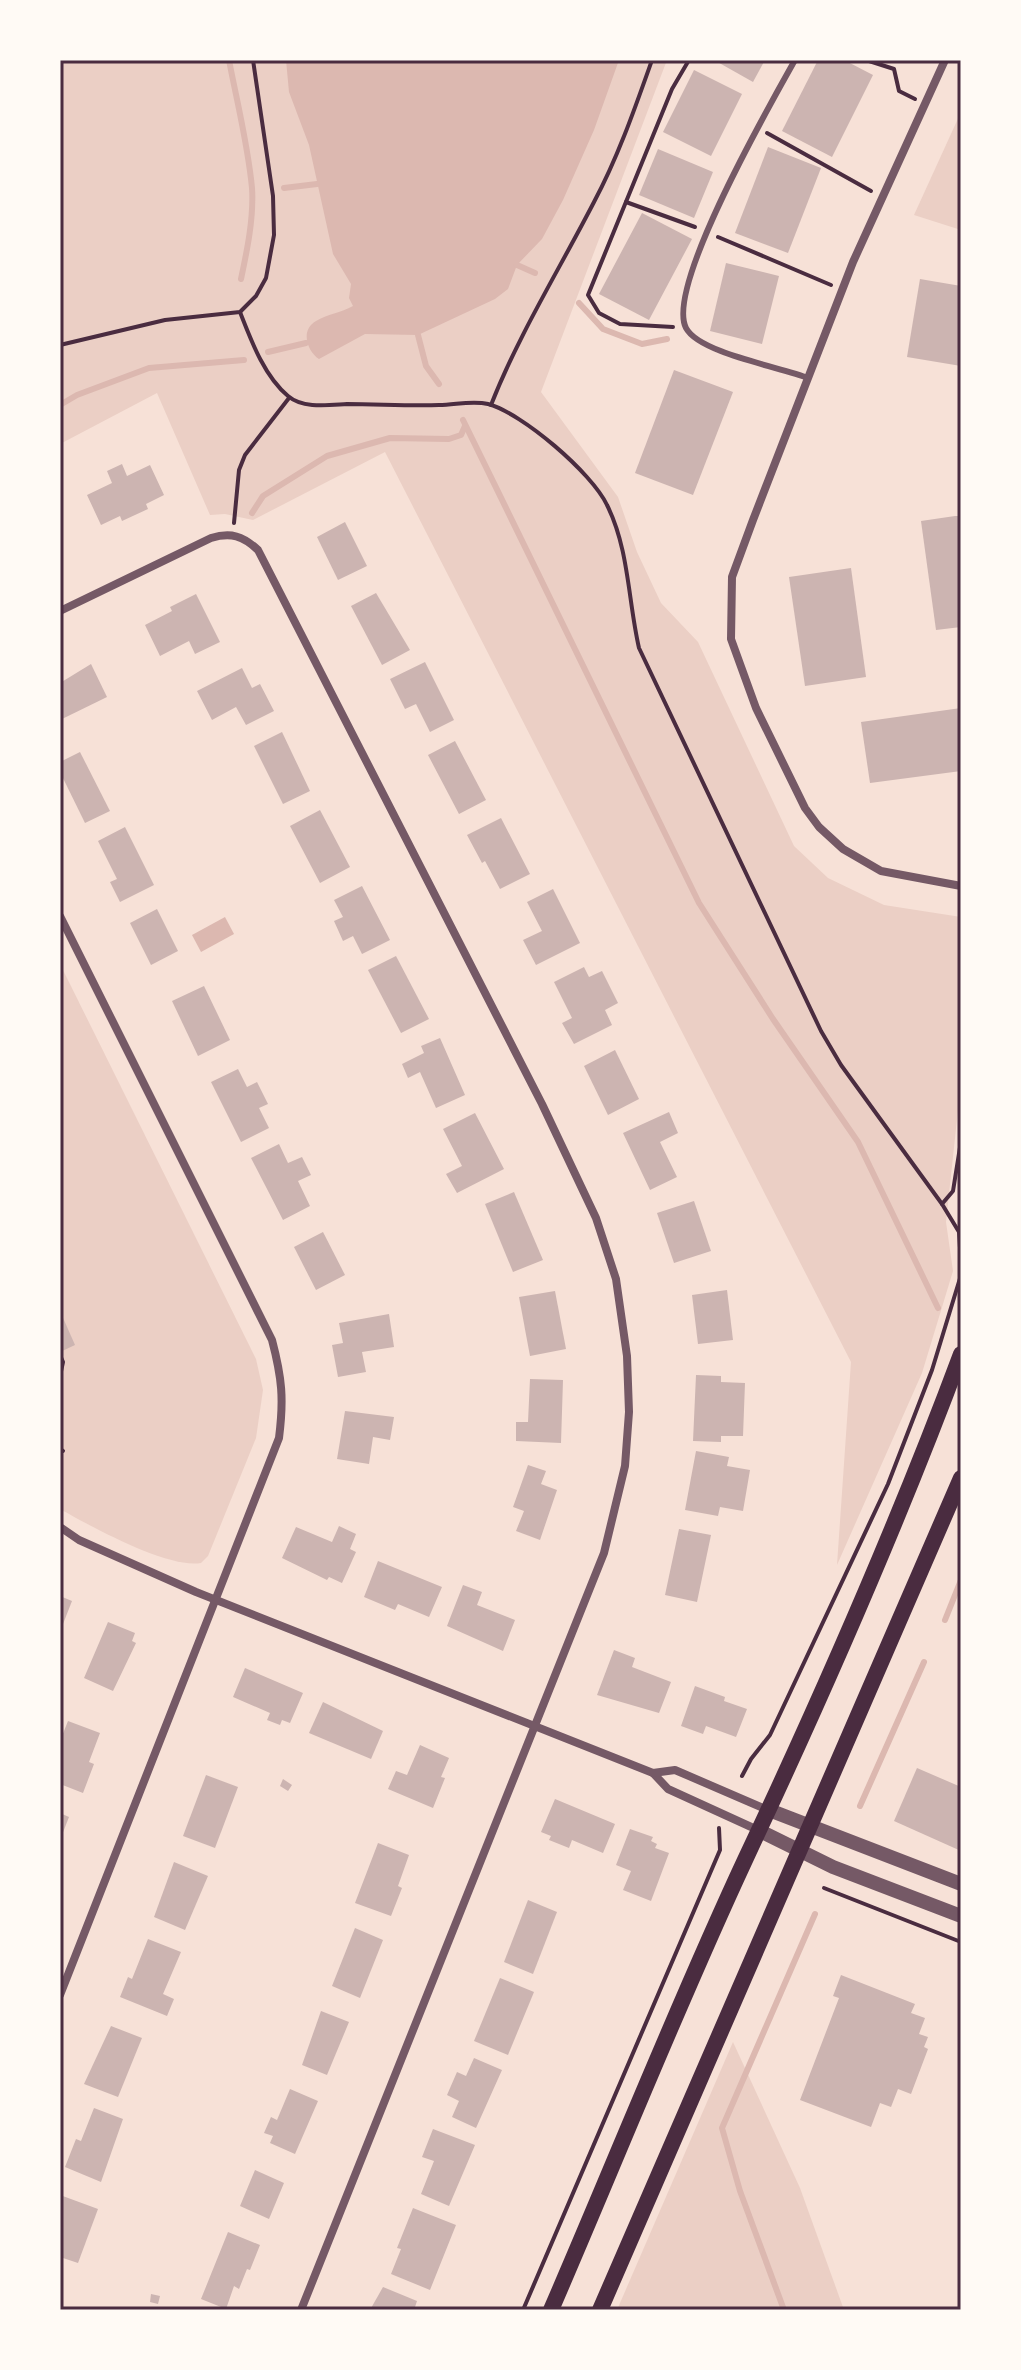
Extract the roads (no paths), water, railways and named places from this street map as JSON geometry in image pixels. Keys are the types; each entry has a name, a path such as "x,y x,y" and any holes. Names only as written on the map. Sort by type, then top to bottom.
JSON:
{"main road":[{"path":"551,2310 822,1695 932,1433 961,1354"},
{"path":"600,2310 961,1478"}],"street":[{"path":"945,60 881,196 842,290 732,577 731,639 756,708 805,808 819,827 843,849 881,871 961,886"},
{"path":"60,611 211,538 233,535 248,541 258,550 542,1104 596,1218 616,1279 627,1356 629,1412 625,1466 604,1553 301,2310"},
{"path":"60,916 272,1340 281,1373 283,1404 279,1438 60,1995"},
{"path":"60,1527 79,1540 217,1600 653,1773 668,1789 833,1867 961,1916"},
{"path":"653,1773 675,1770 810,1827 961,1884"}],"lane":[{"path":"795,60 718,203 686,295 684,316 686,328 700,342 716,351 808,378"}],"waterway":[{"path":"229,60 252,188 251,222 241,279"},
{"path":"284,188 317,184"},
{"path":"517,265 535,273"},
{"path":"579,303 603,329 642,344 667,339"},
{"path":"418,335 426,366 439,384"},
{"path":"268,352 306,343"},
{"path":"60,405 77,395 149,368 244,360"},
{"path":"463,420 699,903 773,1019 858,1142 938,1308"},
{"path":"252,513 263,496 327,456 390,438 449,439 461,435 465,426"},
{"path":"945,1620 961,1580"},
{"path":"860,1806 924,1662"},
{"path":"784,2310 740,2191 722,2128 815,1914"}]}
